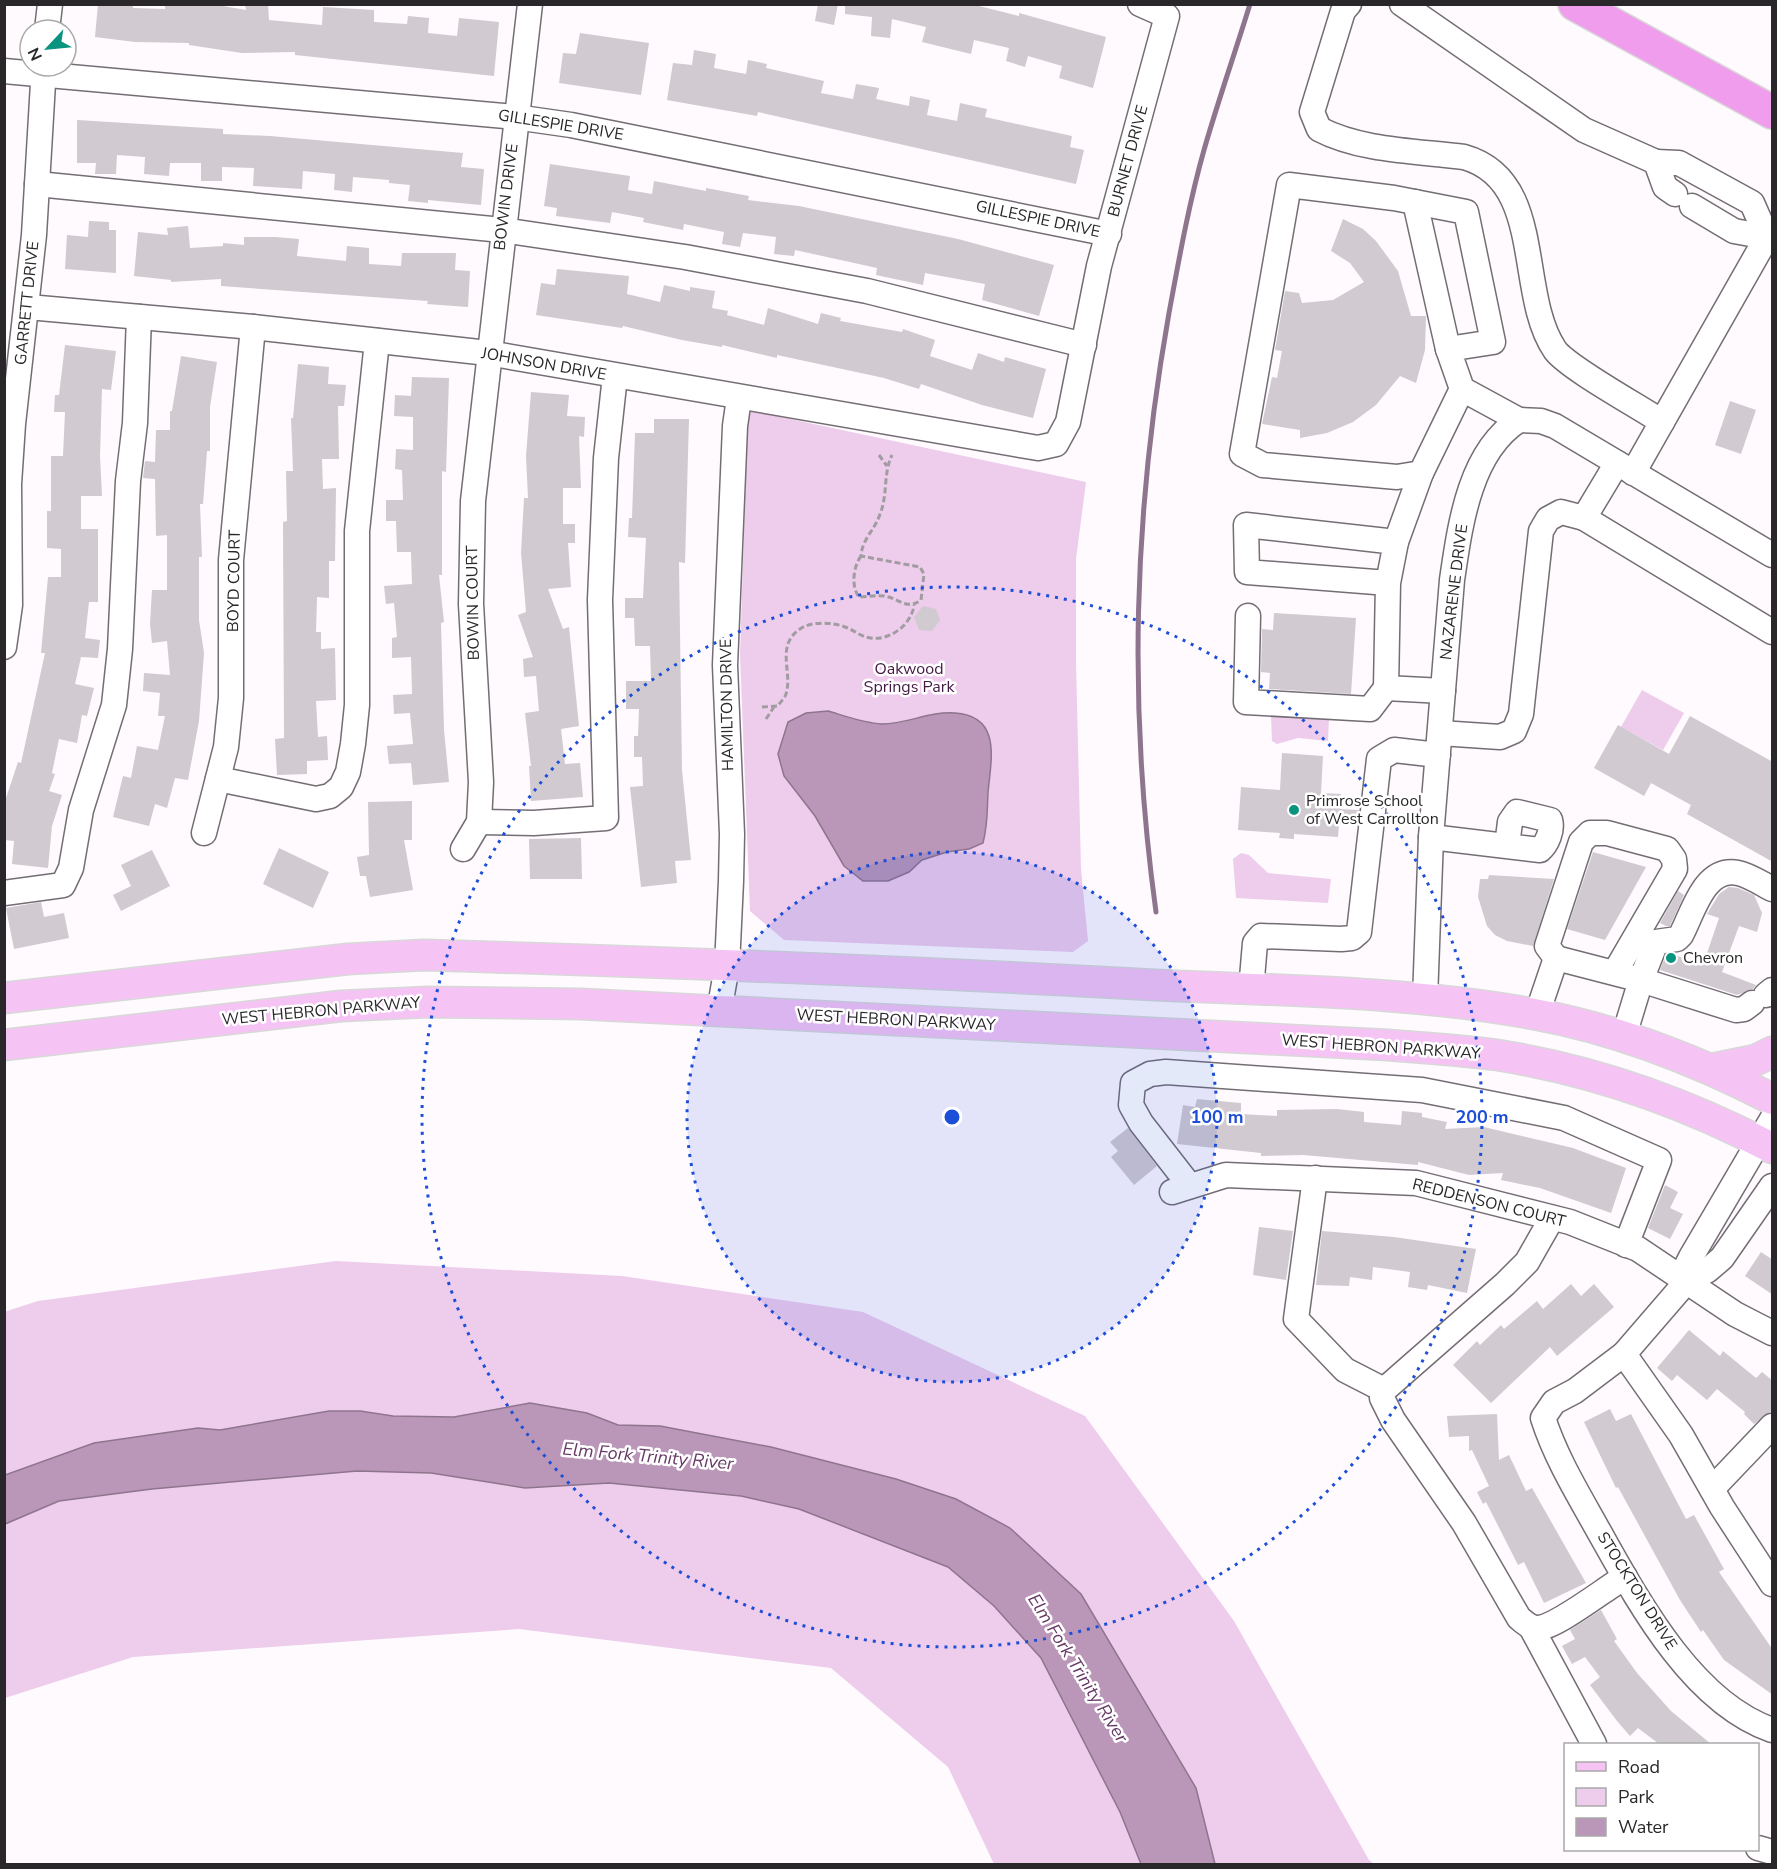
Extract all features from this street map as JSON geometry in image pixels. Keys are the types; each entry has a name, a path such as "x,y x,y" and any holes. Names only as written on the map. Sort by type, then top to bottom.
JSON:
{"highway":[{"path":"1575,4 1773,112"}],"main road":[{"path":"4,998 203,974 348,959 413,955 1065,979 1425,999 1537,1014 1623,1039 1712,1069 1773,1099"},
{"name":"WEST HEBRON PARKWAY","path":"4,1045 288,1011 417,1002 580,1005 1388,1045 1496,1055 1552,1065 1625,1085 1768,1136"},
{"path":"1712,1069 1756,1060 1773,1052"}],"street":[{"name":"BURNET DRIVE","path":"1056,444 1068,422 1099,266 1167,16 1140,4"},
{"path":"1349,4 1343,11 1312,112 1319,129 1334,137 1362,143 1476,160 1496,175 1515,197 1542,324 1557,353 1662,422"},
{"path":"1402,4 1584,129 1656,162 1679,163 1752,203 1767,237"},
{"name":"BOWIN DRIVE","path":"488,353 515,117 524,5"},
{"name":"GILLESPIE DRIVE","path":"78,72 515,117 680,146 1109,234"},
{"name":"GARRETT DRIVE","path":"4,648 10,605 9,484 13,424 28,307 43,78"},
{"path":"1656,162 1665,187 1684,200 1734,231 1767,237"},
{"path":"37,184 502,230 685,257 867,291 1084,345"},
{"path":"1420,473 1396,477 1263,465 1242,454 1289,185 1415,202 1466,212 1493,342 1448,349"},
{"path":"1415,202 1448,349 1461,389 1519,420 1541,421 1554,426 1773,555"},
{"path":"1584,519 1662,422 1767,237"},
{"name":"JOHNSON DRIVE","path":"28,307 253,327 488,353 1038,448 1056,444"},
{"path":"4,893 63,885 71,868 81,810 114,705 121,639 128,481 140,355 139,317"},
{"name":"BOYD COURT","path":"204,833 226,747 231,698 231,560 253,327"},
{"path":"218,779 316,799 330,796 341,787 348,772 357,705 357,531 377,341"},
{"name":"BOWIN COURT","path":"463,849 478,822 481,782 471,604 472,512 488,353"},
{"path":"478,822 534,824 606,818 600,600 606,458 615,376"},
{"path":"1248,616 1246,702 1370,709 1386,688 1388,583 1396,542 1420,473 1461,389"},
{"name":"HAMILTON DRIVE","path":"719,1012 727,966 732,834 725,665 735,426 740,398"},
{"name":"NAZARENE DRIVE","path":"1425,999 1431,837 1452,580 1471,489 1492,448 1509,426 1519,420"},
{"path":"1251,990 1255,943 1261,936 1341,939 1352,938 1359,932 1379,759 1394,750 1500,737 1514,731 1521,714 1541,531 1548,519 1561,512 1584,519 1773,632"},
{"path":"1388,583 1247,572 1246,525 1396,542"},
{"path":"1386,688 1443,691"},
{"path":"1615,972 1675,869 1674,859 1667,849 1607,833 1590,832 1581,842 1547,946 1556,958 1615,972 1736,1010 1744,1009 1764,996"},
{"path":"1431,837 1507,846"},
{"path":"1623,1039 1641,980 1656,942 1677,939 1702,891 1719,875 1739,873 1773,889"},
{"path":"1537,1014 1556,958"},
{"name":"REDDENSON COURT","path":"1626,1245 1659,1160 1564,1118 1422,1090 1166,1072 1150,1074 1133,1083 1131,1105 1181,1189 1226,1175 1416,1183 1552,1218 1626,1245 1687,1281 1735,1314 1770,1325"},
{"path":"1687,1281 1685,1269 1691,1257 1768,1136"},
{"path":"1315,1178 1296,1319 1345,1370 1384,1390"},
{"path":"1773,1186 1722,1258 1708,1270 1687,1281 1624,1354 1681,1435 1712,1490 1773,1584"},
{"path":"1552,1218 1527,1262 1513,1277 1384,1390 1382,1398 1393,1420 1464,1523 1518,1618 1531,1627 1593,1743"},
{"name":"STOCKTON DRIVE","path":"1624,1354 1575,1391 1554,1402 1543,1418 1553,1449 1625,1577 1674,1651 1707,1686 1754,1724 1773,1730"},
{"path":"1712,1490 1773,1426"},
{"path":"1531,1627 1539,1628 1565,1616 1625,1577"}],"path":[{"path":"879,455 887,466"},
{"path":"861,556 920,567 924,574 921,600 914,605 905,605 886,596 859,597 854,591 862,546 880,516 885,497 887,466 892,455"},
{"path":"766,719 786,695 785,655 788,645 799,630 820,624 835,625 845,627 861,636 877,639 903,627 911,618 914,605"},
{"path":"762,707 774,707"}],"green space":[{"name":"Oakwood Springs Park","path":"748,410 1086,482 1076,559 1076,663 1081,869 1088,941 1073,952 784,940 750,911 740,654"},
{"path":"1642,690 1684,713 1663,750 1621,727"},
{"path":"1271,715 1329,718 1328,741 1298,738 1277,744 1272,741"},
{"path":"1241,853 1249,855 1268,873 1331,879 1328,903 1236,898 1233,859"},
{"path":"336,1261 622,1276 863,1312 1085,1416 1234,1621 1369,1860 1374,1864 994,1864 948,1767 831,1668 519,1629 133,1657 5,1698 4,1312 38,1301"}],"water":[{"path":"828,711 861,721 882,724 946,713 970,716 980,722 987,731 991,754 987,823 983,843 969,849 947,852 922,860 909,872 888,881 863,881 844,866 815,816 784,776 778,754 788,722 806,713"},
{"name":"Elm Fork Trinity River","path":"530,1403 587,1413 618,1425 660,1426 771,1447 896,1479 956,1499 1010,1528 1081,1594 1196,1788 1215,1864 1141,1864 1120,1812 1041,1658 994,1606 948,1567 799,1509 741,1496 609,1483 525,1488 431,1473 357,1471 152,1489 59,1501 5,1524 5,1475 94,1443 198,1428 220,1430 329,1411 360,1411 393,1416 454,1417"}],"building":[{"path":"98,4 133,4 133,8 165,9 165,4 211,4 246,10 245,4 268,4 269,20 322,25 323,7 374,10 374,22 407,24 408,16 429,18 428,33 457,36 459,18 499,22 494,76 295,55 295,52 242,53 189,45 189,43 135,42 95,37"},
{"path":"818,4 838,4 834,25 815,21"},
{"path":"845,4 971,4 1019,16 1019,13 1106,37 1093,88 1059,78 1062,66 1028,56 1025,67 1006,61 1009,48 974,40 971,54 922,42 926,27 892,19 890,38 871,36 872,17 845,14"},
{"path":"580,33 649,43 641,95 559,83 563,53 576,54"},
{"path":"694,50 716,54 714,68 746,74 748,60 767,64 766,68 824,81 821,93 853,99 856,84 879,88 876,99 909,106 910,96 930,100 927,115 957,121 960,103 987,109 985,117 1072,136 1070,147 1084,150 1076,184 758,112 757,116 667,100 673,63 692,65"},
{"path":"77,120 223,129 223,134 463,153 461,167 484,169 481,205 428,200 428,203 408,201 410,185 389,183 389,180 353,177 352,192 334,190 335,174 303,171 302,189 253,186 254,168 222,167 222,181 201,181 201,163 170,163 169,176 144,174 145,157 117,155 116,174 95,174 96,163 77,163"},
{"path":"550,164 630,176 628,190 652,194 654,181 706,191 706,188 749,196 748,200 799,206 958,239 1054,265 1039,316 982,300 985,284 925,273 923,285 876,275 877,268 795,250 794,256 774,254 776,237 743,233 740,247 722,244 724,232 684,224 683,230 643,222 644,218 612,212 610,223 556,216 557,208 544,206"},
{"path":"1343,219 1363,229 1376,241 1398,271 1411,316 1426,316 1425,350 1416,383 1400,376 1376,405 1353,422 1327,433 1300,438 1300,430 1262,424 1272,377 1277,378 1282,351 1275,350 1285,291 1299,293 1302,303 1333,300 1364,282 1350,263 1331,251"},
{"path":"89,221 109,222 109,230 116,230 116,273 65,269 67,235 88,237"},
{"path":"188,226 190,248 223,246 223,243 244,245 244,237 299,239 297,256 346,261 347,246 369,248 369,264 401,266 402,253 456,253 455,270 470,271 468,307 427,304 428,301 221,286 221,279 171,282 171,280 134,276 138,232 168,235 167,228"},
{"path":"557,269 629,276 627,294 660,302 664,285 690,291 690,287 715,291 712,308 728,311 727,315 764,325 768,308 818,324 821,313 841,318 840,321 902,332 903,329 935,340 930,356 972,370 978,353 1004,362 1005,357 1046,369 1033,418 982,405 921,384 919,389 884,378 777,355 777,358 623,326 622,328 536,315 541,283 555,285"},
{"path":"65,345 116,351 111,390 102,389 100,456 102,496 81,496 81,529 98,529 98,602 89,602 85,638 100,640 98,658 81,657 75,684 94,688 87,716 82,715 77,743 59,739 52,773 55,774 49,791 62,795 52,826 48,868 12,864 14,841 4,840 4,804 18,762 21,763 45,653 41,653 48,577 61,577 61,549 47,548 47,511 51,511 51,456 63,456 65,412 54,412 55,395 59,395"},
{"path":"181,356 217,362 210,407 210,451 207,451 203,504 200,504 202,557 199,557 199,620 204,653 199,721 188,780 175,778 167,808 155,804 149,826 113,817 123,776 131,778 137,746 158,750 165,716 158,716 160,693 143,691 144,673 170,675 167,641 152,643 150,624 152,590 167,590 167,535 156,536 155,479 143,478 145,461 155,462 156,430 170,430 170,411 172,411"},
{"path":"298,364 329,367 328,384 346,385 344,406 338,406 339,459 322,459 323,489 336,488 335,561 329,561 329,598 317,597 316,632 321,632 321,649 335,648 336,700 316,701 318,737 327,736 328,760 307,761 307,774 277,775 275,739 284,738 283,522 287,521 286,471 293,471 291,418 293,418"},
{"path":"412,377 449,378 446,472 442,471 442,575 439,575 444,622 441,623 444,730 449,782 413,785 411,763 389,764 387,746 413,744 410,713 394,714 393,695 412,694 411,657 392,658 392,638 397,637 394,603 386,604 384,586 412,584 411,552 397,552 396,521 386,521 386,500 403,500 402,470 395,469 396,449 413,450 413,417 394,416 395,395 411,396"},
{"path":"531,392 569,395 567,416 585,417 584,437 579,436 581,488 563,488 563,524 575,524 575,543 568,543 571,587 548,589 563,629 569,627 579,726 561,729 565,764 580,763 583,797 531,801 529,766 531,766 525,713 539,711 536,676 524,677 523,659 533,657 518,615 526,612 521,553 524,498 528,498 526,456"},
{"path":"1730,401 1756,410 1741,454 1715,445"},
{"path":"654,419 689,419 685,563 679,562 682,770 691,860 675,861 677,883 641,887 630,787 643,786 642,757 634,757 634,736 638,736 639,709 626,709 626,681 651,681 650,646 635,646 634,618 625,618 625,598 643,598 646,538 628,537 629,518 632,518 635,433 654,433"},
{"path":"923,606 936,609 940,620 932,631 919,630 914,617"},
{"path":"1274,613 1356,618 1351,694 1269,689 1270,673 1261,672 1262,629 1273,630"},
{"path":"1690,716 1773,762 1773,862 1687,814 1691,805 1651,783 1644,796 1594,768 1618,725 1669,754"},
{"path":"1282,753 1323,756 1321,793 1341,794 1340,809 1359,810 1357,825 1339,824 1338,837 1294,834 1294,839 1279,838 1280,833 1238,830 1241,787 1280,790"},
{"path":"412,801 412,840 404,840 413,890 370,897 366,876 360,876 357,857 369,855 368,802"},
{"path":"581,838 582,879 530,879 529,839"},
{"path":"279,848 329,872 313,908 263,884"},
{"path":"152,850 170,886 121,911 113,895 131,886 121,865"},
{"path":"1593,852 1646,867 1605,940 1567,929"},
{"path":"1489,875 1554,879 1533,946 1507,941 1495,935 1487,926 1478,897 1480,879 1488,879"},
{"name":"Chevron","path":"1729,887 1754,895 1762,913 1757,932 1739,926 1722,972 1756,985 1753,989 1737,995 1660,970 1666,955 1672,954 1703,965 1719,918 1707,914 1719,894"},
{"path":"1678,891 1684,895 1670,926 1666,926 1660,923"},
{"path":"41,902 44,917 64,913 69,938 14,949 6,908"},
{"path":"1197,1099 1241,1103 1241,1114 1277,1116 1277,1110 1337,1109 1364,1112 1364,1122 1401,1125 1402,1111 1422,1113 1422,1117 1447,1122 1445,1129 1484,1127 1573,1148 1626,1168 1611,1213 1540,1188 1501,1180 1503,1173 1469,1175 1418,1162 1418,1165 1303,1155 1261,1156 1261,1153 1177,1144 1183,1105 1195,1107"},
{"path":"1128,1128 1157,1166 1134,1185 1111,1157 1118,1151 1110,1142"},
{"path":"1665,1185 1678,1192 1670,1208 1683,1214 1670,1239 1648,1228"},
{"path":"1259,1227 1293,1231 1286,1280 1253,1275"},
{"path":"1322,1231 1394,1237 1476,1249 1467,1293 1428,1285 1427,1290 1408,1287 1410,1272 1373,1267 1372,1280 1350,1277 1349,1286 1316,1285"},
{"path":"1761,1252 1773,1260 1773,1295 1745,1276"},
{"path":"1571,1284 1581,1296 1594,1284 1614,1307 1557,1356 1550,1347 1491,1403 1453,1365 1477,1341 1480,1345 1501,1325 1504,1329 1537,1301 1543,1309"},
{"path":"1689,1330 1720,1356 1723,1351 1756,1378 1762,1372 1773,1381 1773,1409 1754,1424 1744,1414 1745,1412 1717,1389 1707,1400 1677,1375 1672,1381 1657,1368"},
{"path":"1610,1409 1616,1421 1631,1414 1686,1519 1694,1515 1724,1569 1719,1572 1773,1650 1773,1695 1724,1660 1703,1630 1701,1632 1680,1600 1618,1487 1616,1488 1584,1422"},
{"path":"1497,1414 1499,1460 1509,1455 1526,1491 1532,1488 1586,1583 1544,1603 1524,1562 1518,1565 1486,1502 1483,1504 1477,1492 1489,1486 1472,1450 1469,1451 1469,1436 1449,1437 1447,1416"},
{"path":"1601,1610 1617,1639 1614,1641 1637,1673 1671,1711 1710,1743 1658,1743 1638,1728 1630,1736 1590,1685 1600,1677 1585,1657 1572,1664 1562,1646 1575,1639 1570,1630"}],"waterway":[{"path":"1156,912 1147,836 1138,687 1138,612 1148,463 1169,313 1189,211 1209,132 1250,4"}],"place":[{"name":"Primrose School of West Carrollton","path":"1294,810"},
{"name":"Chevron","path":"1671,958"}]}
